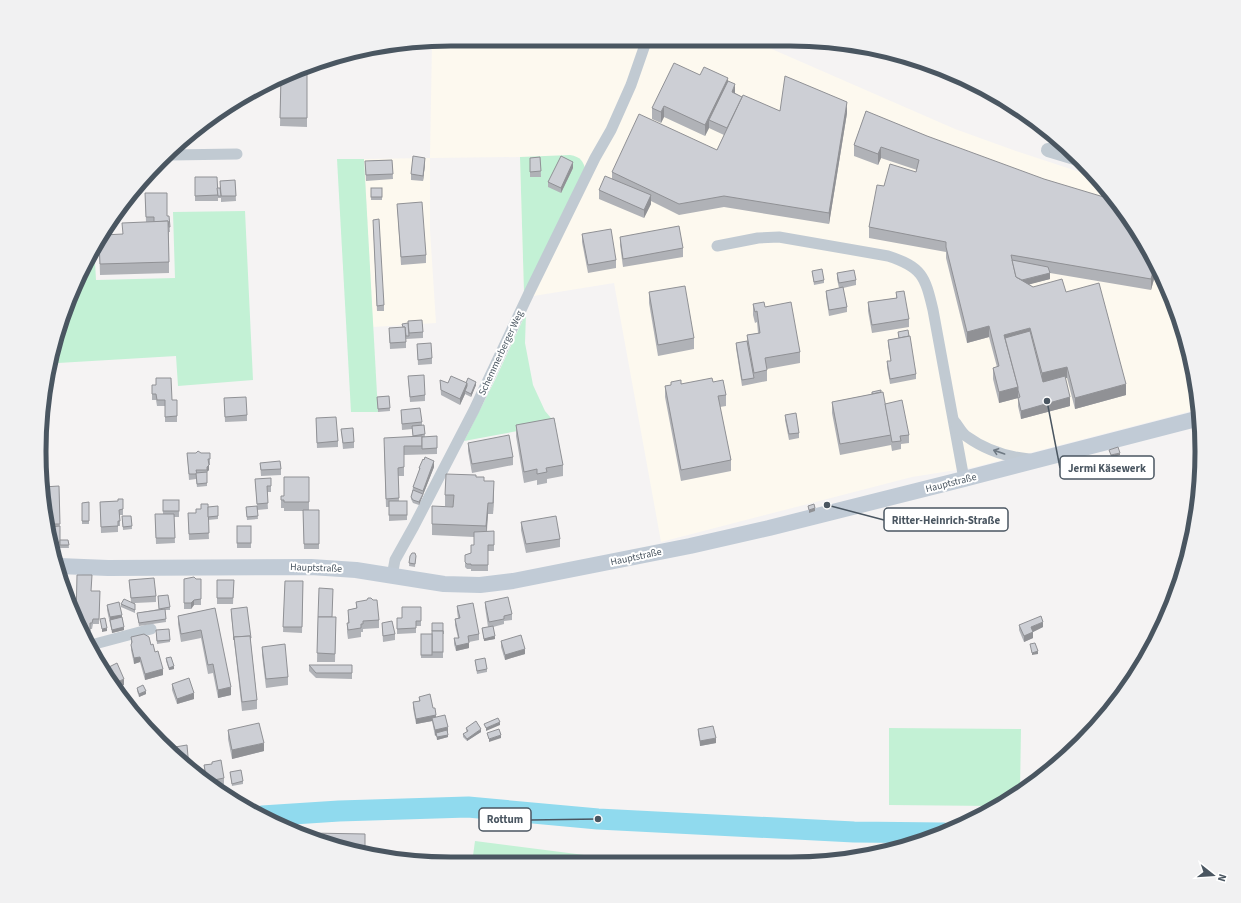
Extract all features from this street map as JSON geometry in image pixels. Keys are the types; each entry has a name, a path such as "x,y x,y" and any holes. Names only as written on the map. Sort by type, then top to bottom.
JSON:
{"main road":[{"name":"Hauptstraße","path":"63,566 108,568 311,567 356,570 444,584 480,585 513,581 690,546 769,528 1194,420"}],"street":[{"name":"Schemmerberger Weg","path":"392,576 395,560 467,424 595,158 611,130 631,85 645,46"},
{"path":"1048,150 1067,156"},
{"path":"176,155 237,154"},
{"path":"717,246 758,238 779,237 888,256 902,260 918,271 927,287 964,479"},
{"path":"953,418 965,435 988,448 1016,458 1037,460"},
{"path":"94,643 152,629"}],"shaded area":[{"path":"765,46 955,129 1084,173 1127,226 1153,272 1164,296 1181,347 1187,372 1193,411 975,467 912,477 661,542 614,283 521,298 524,293 520,157 430,158 432,47"},
{"path":"430,158 430,230 436,323 373,327 364,159"}],"green space":[{"path":"570,155 581,160 586,171 524,293 520,157"},
{"path":"337,159 364,159 378,412 351,412"},
{"path":"245,211 253,380 178,386 176,356 58,363 58,356 68,321 77,296 93,262 95,262 96,280 175,278 173,212"},
{"path":"526,313 525,343 533,385 545,411 556,424 464,441 495,380"},
{"path":"889,728 1021,729 1020,785 992,803 986,806 889,805"},
{"path":"475,841 600,857 473,857"}],"building":[{"path":"674,63 700,75 704,67 728,78 705,125 664,106 661,112 652,108"},
{"path":"307,73 307,118 280,118 281,84"},
{"path":"785,76 847,102 829,213 724,196 679,204 612,172 639,114 717,150 743,95 780,111"},
{"path":"728,81 735,84 732,92 742,97 727,128 709,120"},
{"path":"866,111 927,136 1044,179 1105,197 1127,226 1141,249 1153,272 1151,279 1011,255 1016,277 1033,287 1062,279 1066,292 1099,283 1126,384 1075,398 1067,367 1042,373 1030,328 1004,335 1018,387 999,392 993,368 999,366 989,326 967,332 946,242 869,227 877,185 884,186 890,164 916,172 919,160 881,147 878,154 854,145"},
{"path":"413,156 425,158 423,176 411,174"},
{"path":"561,156 573,162 561,188 548,182"},
{"path":"540,157 541,171 530,172 530,158"},
{"path":"392,160 393,174 366,175 365,161"},
{"path":"605,176 651,195 644,210 599,190"},
{"path":"195,177 217,177 218,195 195,196"},
{"path":"235,180 236,196 221,196 220,181"},
{"path":"217,188 220,188 221,196 218,196"},
{"path":"371,188 382,188 382,197 371,197"},
{"path":"145,193 167,193 167,216 169,216 170,227 168,221 154,222 154,217 146,217"},
{"path":"422,202 426,255 401,257 397,204"},
{"path":"379,219 384,305 377,306 373,220"},
{"path":"168,221 169,262 100,264 100,249 109,235 123,234 122,223"},
{"path":"679,226 683,248 623,259 620,237"},
{"path":"611,229 616,260 588,265 582,234"},
{"path":"1012,260 1048,267 1050,273 1022,280 1016,277"},
{"path":"822,269 824,280 814,282 812,271"},
{"path":"854,270 856,280 839,283 837,273"},
{"path":"685,286 694,338 658,345 649,292"},
{"path":"843,287 847,307 829,310 826,291"},
{"path":"904,291 909,319 872,325 868,302 897,298 896,292"},
{"path":"764,302 765,307 791,302 800,352 765,358 767,370 754,373 747,335 760,333 757,311 755,312 753,304"},
{"path":"422,320 423,332 409,333 408,321"},
{"path":"408,323 409,336 406,336 405,327 403,327 402,324"},
{"path":"405,327 406,342 390,343 389,328"},
{"path":"908,330 909,336 899,338 898,332"},
{"path":"1030,331 1043,382 1065,376 1070,397 1021,411 1018,398 1020,397 1018,387 1005,338"},
{"path":"910,336 916,374 890,379 887,361 891,361 888,340"},
{"path":"747,341 754,378 742,380 736,343"},
{"path":"431,343 432,358 418,360 417,344"},
{"path":"424,375 425,395 410,397 408,376"},
{"path":"451,376 467,383 460,399 441,390 440,380 448,383"},
{"path":"156,378 171,378 172,400 177,400 177,416 165,417 165,400 157,400 156,394 152,394 152,385 156,385"},
{"path":"468,378 476,382 471,394 465,391"},
{"path":"712,378 713,382 723,380 726,395 718,396 731,460 681,470 665,386 671,385 671,382 681,380 681,384"},
{"path":"881,390 881,392 872,394 872,392"},
{"path":"883,392 891,435 840,444 832,402"},
{"path":"389,396 390,408 378,409 377,397"},
{"path":"246,397 247,415 225,417 224,398"},
{"path":"902,400 909,435 900,436 901,441 892,442 885,404"},
{"path":"420,408 422,422 402,424 401,410"},
{"path":"796,413 799,433 789,434 785,415"},
{"path":"336,417 338,441 317,443 316,418"},
{"path":"554,418 563,465 546,468 547,472 537,474 537,469 524,472 516,425"},
{"path":"424,425 425,434 413,436 412,426"},
{"path":"353,428 354,442 343,443 341,429"},
{"path":"509,435 513,457 472,464 468,443"},
{"path":"422,436 422,446 404,446 404,467 398,468 399,498 386,499 384,438"},
{"path":"437,436 437,448 422,449 422,437"},
{"path":"1118,447 1120,453 1111,455 1109,450"},
{"path":"198,451 201,453 210,453 210,459 208,459 209,465 207,470 196,470 197,474 189,474 187,453 196,453"},
{"path":"425,457 434,461 423,491 413,487 419,468"},
{"path":"280,461 281,469 261,470 260,463"},
{"path":"207,472 207,483 197,484 196,473"},
{"path":"446,474 476,475 476,477 484,477 484,481 494,481 493,503 488,503 486,526 432,524 432,506 453,507 454,495 445,495"},
{"path":"284,477 309,477 309,502 284,502 284,500 281,500 281,496 284,496"},
{"path":"271,478 271,486 267,486 268,503 257,504 255,479"},
{"path":"59,486 60,524 53,524 48,487"},
{"path":"413,490 423,494 419,502 413,500 411,497"},
{"path":"118,499 123,499 123,509 119,510 120,521 118,521 118,526 101,527 100,502 118,501"},
{"path":"163,500 179,500 179,511 163,511"},
{"path":"389,501 407,501 407,515 389,515"},
{"path":"89,502 89,521 82,521 82,503"},
{"path":"201,504 208,504 209,533 189,534 188,513 196,513 196,509 201,509"},
{"path":"814,504 815,508 809,510 808,506"},
{"path":"218,506 218,516 208,517 208,507"},
{"path":"257,506 258,516 247,517 246,507"},
{"path":"303,510 319,510 319,544 304,544"},
{"path":"155,514 174,514 175,538 156,538"},
{"path":"122,516 131,516 132,526 123,527"},
{"path":"556,516 560,539 526,544 521,522"},
{"path":"60,526 60,542 57,542 53,527"},
{"path":"237,526 251,526 251,543 237,543"},
{"path":"494,531 494,545 488,545 488,565 467,564 465,562 465,555 471,553 471,545 474,545 474,532"},
{"path":"60,540 68,540 69,545 60,545"},
{"path":"412,553 415,553 416,556 415,564 409,563"},
{"path":"77,575 92,575 91,591 100,591 99,619 93,619 92,623 90,623 90,631 88,631 76,605"},
{"path":"194,577 196,579 201,579 201,599 194,600 191,603 184,603 184,579"},
{"path":"154,578 156,596 131,598 129,580"},
{"path":"217,580 234,580 233,598 217,598"},
{"path":"285,581 303,581 302,627 283,627"},
{"path":"319,588 333,589 332,617 318,617"},
{"path":"168,595 170,607 159,609 158,596"},
{"path":"508,597 512,614 504,616 504,619 489,622 485,602"},
{"path":"368,598 377,600 379,620 363,621 361,628 348,630 348,610 357,608 356,602 367,600"},
{"path":"124,599 135,604 135,610 121,604"},
{"path":"119,602 122,615 110,617 107,605"},
{"path":"473,603 479,634 468,636 469,643 456,646 454,638 459,638 455,619 460,618 457,606"},
{"path":"247,607 251,638 250,636 234,637 234,640 231,609"},
{"path":"402,607 421,607 421,621 416,621 416,628 397,629 397,618 402,618"},
{"path":"215,608 231,687 218,690 213,664 208,665 201,630 181,634 178,616"},
{"path":"165,609 166,619 139,623 137,613"},
{"path":"1041,616 1043,622 1031,627 1033,632 1024,636 1019,625"},
{"path":"122,617 124,627 112,630 110,620"},
{"path":"318,617 336,617 335,654 317,653"},
{"path":"105,618 107,628 102,629 100,619"},
{"path":"392,621 395,634 383,636 382,623"},
{"path":"432,623 443,623 443,631 432,631"},
{"path":"493,626 495,636 484,639 482,628"},
{"path":"169,629 170,640 157,641 156,630"},
{"path":"432,631 443,631 443,652 432,652"},
{"path":"144,634 149,637 155,652 158,651 163,669 145,674 140,657 134,658 131,645 131,637"},
{"path":"421,634 432,634 432,655 421,655"},
{"path":"521,635 525,649 505,655 501,641"},
{"path":"250,636 257,700 242,702 234,637"},
{"path":"1035,643 1038,651 1032,653 1030,644"},
{"path":"285,644 288,677 266,679 262,647"},
{"path":"171,657 174,666 169,668 166,658"},
{"path":"485,658 487,669 477,671 475,660"},
{"path":"117,663 124,679 118,682 108,667"},
{"path":"309,665 352,665 352,673 316,673"},
{"path":"189,678 194,693 177,699 172,684"},
{"path":"143,685 146,691 139,694 137,688"},
{"path":"430,694 436,715 416,719 413,702 420,701 419,697"},
{"path":"445,715 448,727 435,730 432,718"},
{"path":"498,718 500,722 486,728 484,724"},
{"path":"476,721 481,729 467,739 463,734 468,731 466,728"},
{"path":"259,723 264,743 232,750 228,730"},
{"path":"713,726 716,738 700,741 698,729"},
{"path":"499,729 501,735 489,739 487,733"},
{"path":"447,730 448,735 437,737 436,733"},
{"path":"187,745 188,759 184,756 175,747"},
{"path":"221,760 224,778 214,780 206,773 204,765 212,764 212,762"},
{"path":"241,770 243,781 232,784 230,772"},
{"path":"316,833 365,834 365,847"}],"waterway":[{"path":"273,815 339,811 468,807 598,819 854,832 926,833"}],"place":[{"name":"Jermi Käsewerk","path":"1047,401"},
{"name":"Ritter-Heinrich-Straße","path":"827,505"},
{"name":"Rottum","path":"598,819"}]}
